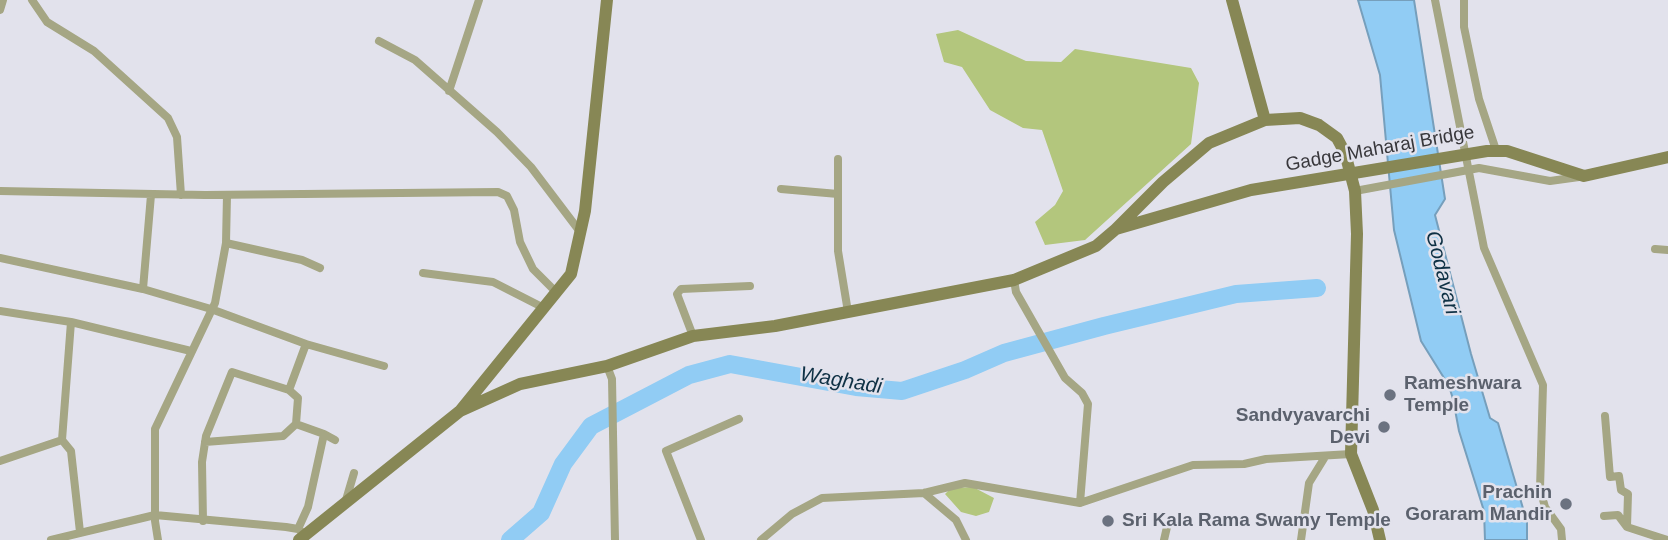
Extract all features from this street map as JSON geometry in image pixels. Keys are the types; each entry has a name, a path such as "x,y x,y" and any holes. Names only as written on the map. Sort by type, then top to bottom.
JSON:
{"street":[{"path":"0,10 3,0"},
{"path":"32,0 47,22 94,51 168,118 177,137 181,194"},
{"path":"449,91 478,0"},
{"path":"51,540 155,515 301,534 345,506 460,411 571,274 581,233 607,0"},
{"path":"1232,0 1265,120"},
{"path":"1435,0 1484,248 1543,385 1540,489 1545,507 1561,529 1562,540"},
{"path":"1464,0 1464,27 1492,150 1544,161 1584,176"},
{"path":"379,41 415,60 497,131 531,167 581,233"},
{"path":"460,411 520,384 607,366 692,336 848,312 1014,280 1096,246 1163,181 1209,143 1265,120 1300,118 1319,125 1337,138 1345,153 1355,191 1357,271 1350,454 1373,510 1380,540"},
{"name":"Gadge Maharaj Bridge","path":"1116,229 1251,190 1492,150"},
{"path":"1355,191 1479,168 1550,181 1584,176 1667,154"},
{"path":"838,159 838,251 848,312"},
{"path":"781,189 838,194"},
{"path":"0,191 151,195 498,192 507,196 514,210 520,242 533,269 555,292"},
{"path":"143,289 151,195"},
{"path":"158,540 155,515 155,429 211,309 226,243 227,195"},
{"path":"226,243 302,260 320,268"},
{"path":"1655,249 1668,250"},
{"path":"0,258 143,289 211,309 306,344 384,366"},
{"path":"423,273 493,282 544,308"},
{"path":"1014,280 1016,292 1065,378 1082,393 1088,404 1080,503"},
{"path":"692,336 677,294 681,289 750,286"},
{"path":"0,311 71,323 191,351"},
{"path":"71,323 62,440 71,451 80,532"},
{"path":"289,390 306,344"},
{"path":"607,366 612,379 616,479 615,540"},
{"path":"203,521 202,461 205,442 232,372 289,390 298,398 296,425 283,436 205,442"},
{"path":"1605,416 1610,477 1619,476 1621,490 1628,494 1627,527"},
{"path":"701,540 666,451 738,419"},
{"path":"296,425 335,440"},
{"path":"301,534 324,435"},
{"path":"0,461 62,440"},
{"path":"761,540 792,514 822,498 924,493 965,483 1080,503 1193,465 1350,454"},
{"path":"1301,540 1309,483 1325,457"},
{"path":"345,506 354,473"},
{"path":"924,493 956,520 966,540"},
{"path":"1604,516 1618,515 1627,527 1667,540"},
{"path":"1164,540 1167,527"}],"green space":[{"path":"958,30 1026,61 1061,62 1075,49 1191,68 1199,83 1191,144 1085,240 1045,245 1035,222 1055,205 1063,191 1042,130 1023,128 990,110 962,67 944,62 936,34"},
{"path":"973,487 994,498 989,512 976,516 961,512 945,494 951,488"}],"water":[{"name":"Godavari","path":"1358,0 1414,0 1445,199 1435,215 1490,418 1498,423 1527,522 1527,540 1485,540 1484,511 1459,431 1449,386 1421,341 1394,230 1380,75"}],"waterway":[{"name":"Waghadi","path":"510,540 541,513 563,464 591,426 689,375 730,364 856,387 902,391 965,370 1004,353 1104,326 1236,294 1317,288"}],"place":[{"name":"Rameshwara Temple","path":"1390,395"},
{"name":"Sandvyavarchi Devi","path":"1384,427"},
{"name":"Prachin Goraram Mandir","path":"1566,504"},
{"name":"Sri Kala Rama Swamy Temple","path":"1108,521"}]}
